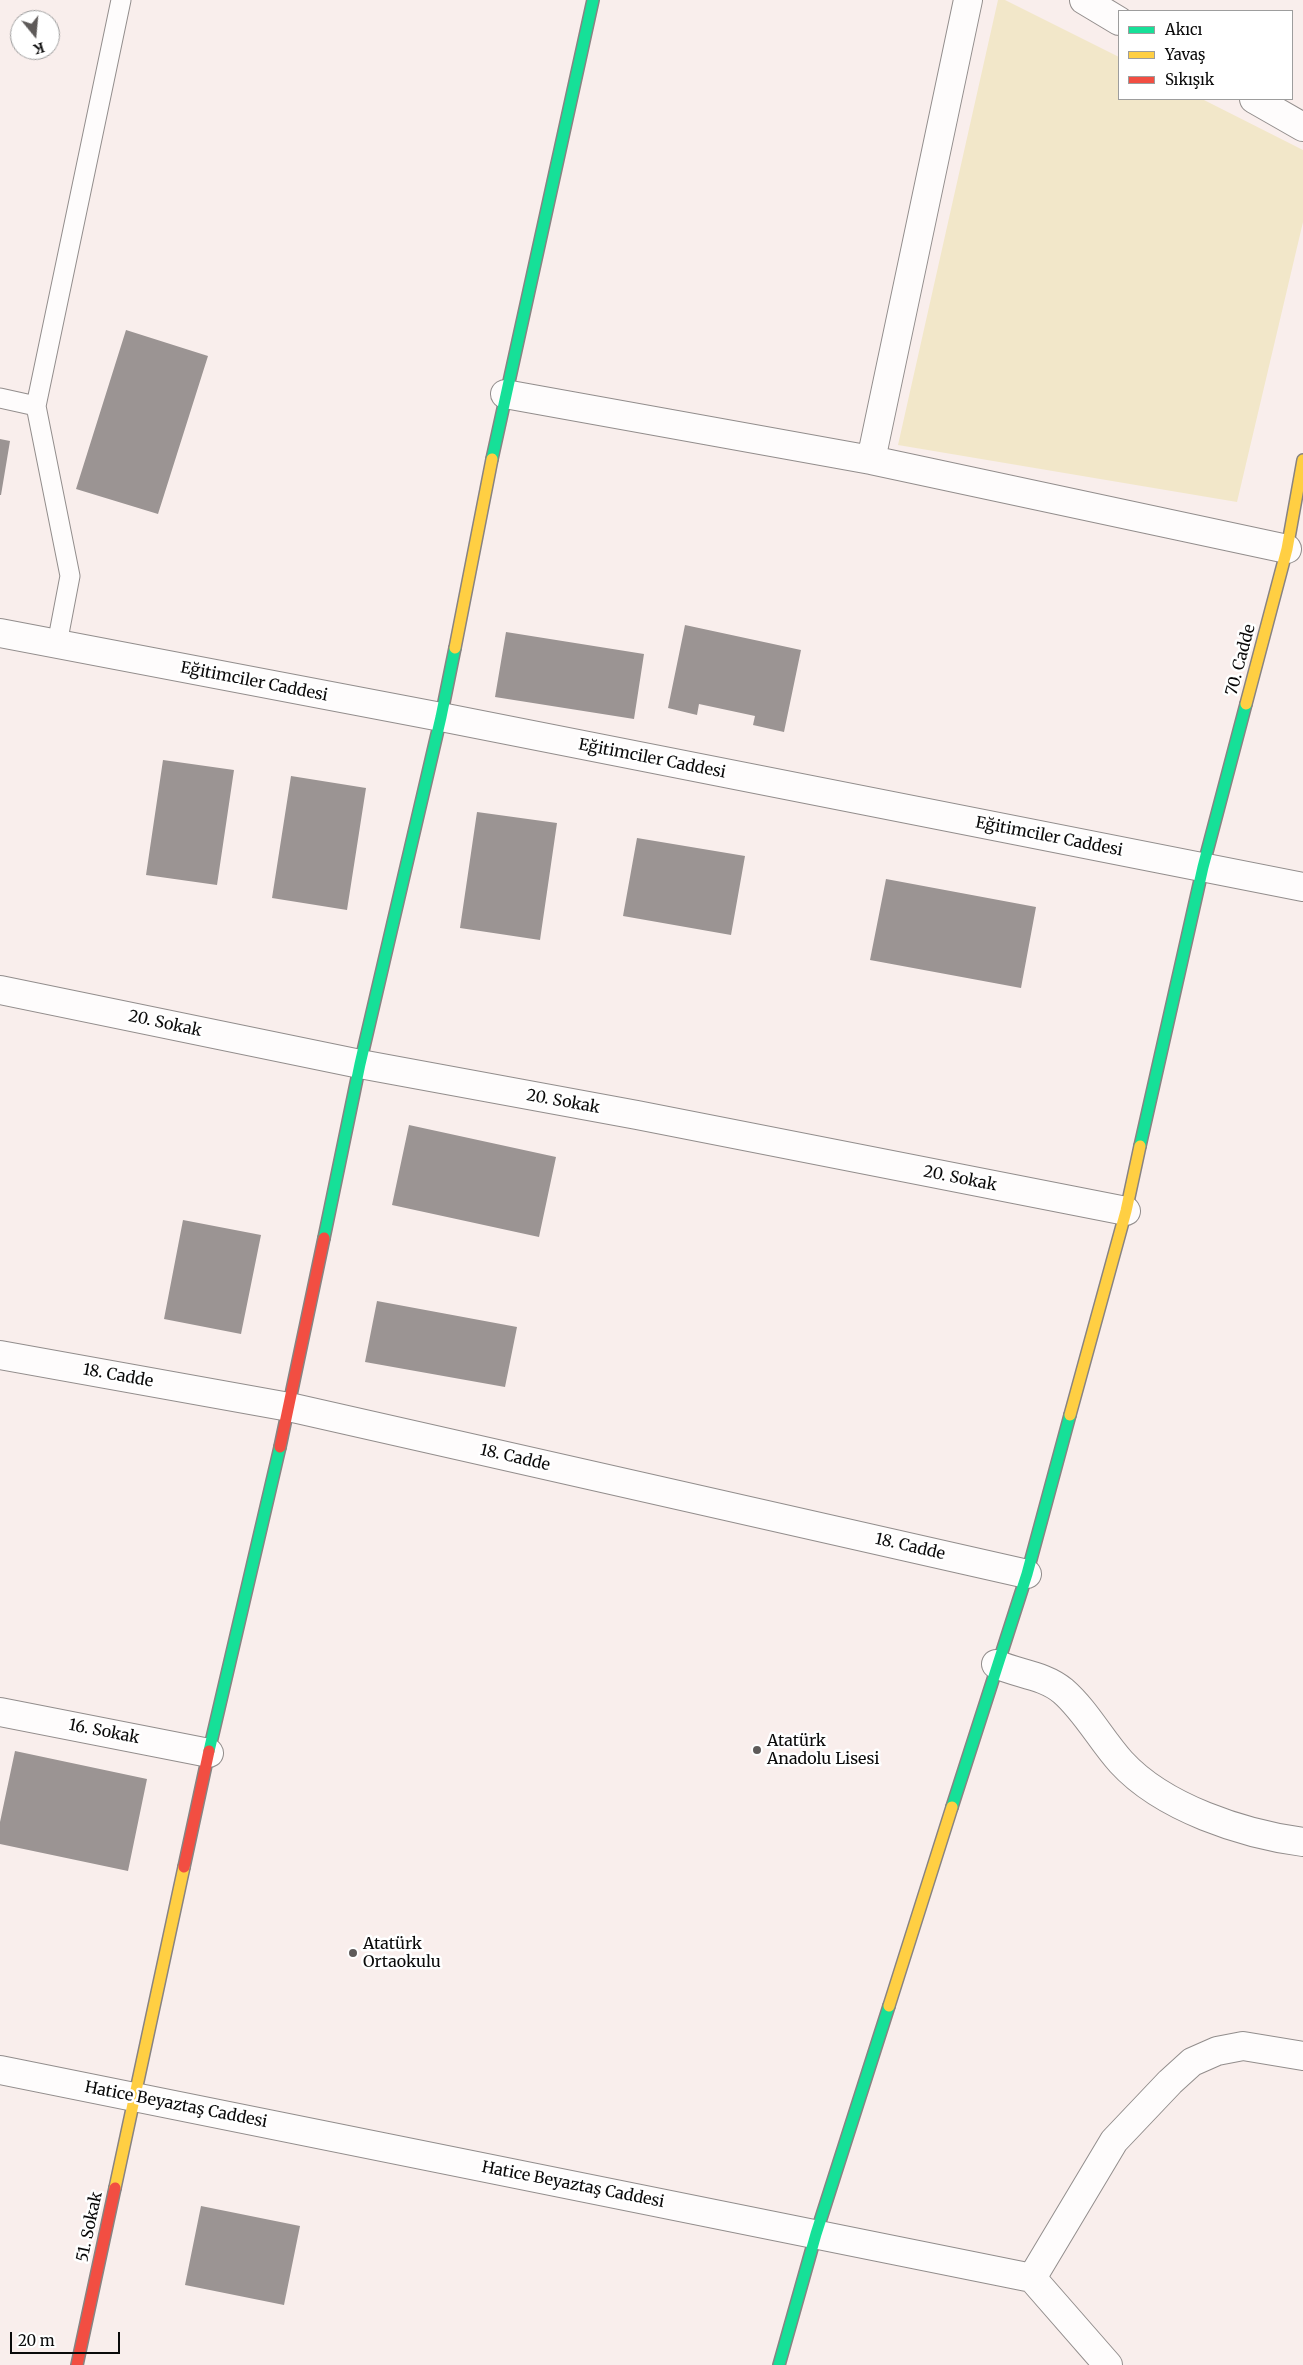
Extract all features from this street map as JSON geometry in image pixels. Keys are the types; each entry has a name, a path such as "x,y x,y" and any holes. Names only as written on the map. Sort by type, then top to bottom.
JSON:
{"street":[{"name":"51. Sokak","path":"77,2365 209,1753 289,1407 360,1064 441,717 505,394 592,0"},
{"path":"871,460 968,0"},
{"path":"1084,0 1118,19"},
{"path":"1256,100 1303,127"},
{"path":"505,394 871,460 1287,549"},
{"name":"70. Cadde","path":"779,2365 816,2234 996,1664 1027,1574 1126,1212 1203,867 1287,549 1303,460"},
{"name":"Eğitimciler Caddesi","path":"0,633 441,717 1303,888"},
{"name":"20. Sokak","path":"0,990 360,1064 637,1115 1126,1212"},
{"name":"18. Cadde","path":"0,1355 289,1407 1027,1574"},
{"path":"996,1664 1049,1682 1063,1691 1121,1762 1140,1779 1166,1796 1226,1825 1264,1836 1303,1842"},
{"name":"16. Sokak","path":"0,1712 209,1753"},
{"path":"1108,2365 1032,2278 1114,2141 1170,2082 1192,2062 1217,2051 1243,2046 1303,2056"},
{"name":"Hatice Beyaztaş Caddesi","path":"0,2070 1032,2278"}],"lane":[{"path":"57,644 70,576 36,406 121,0"},
{"path":"0,398 36,406"}],"shaded area":[{"path":"998,0 1005,0 1118,56 1118,100 1204,100 1303,150 1303,222 1237,502 898,445"}],"building":[{"path":"126,330 208,356 158,514 76,489"},
{"path":"0,439 10,441 1,495 0,495"},
{"path":"685,625 801,650 784,732 753,725 755,716 699,704 697,715 668,708"},
{"path":"506,632 644,654 634,719 495,697"},
{"path":"163,760 234,770 217,885 146,875"},
{"path":"291,776 366,788 347,910 272,898"},
{"path":"477,812 557,823 540,940 460,928"},
{"path":"637,838 745,856 731,935 623,916"},
{"path":"886,879 1036,907 1021,988 870,960"},
{"path":"409,1125 556,1157 539,1237 392,1205"},
{"path":"183,1220 261,1235 241,1334 164,1319"},
{"path":"377,1301 517,1327 505,1387 365,1362"},
{"path":"15,1751 147,1779 128,1871 0,1844 0,1822"},
{"path":"201,2206 300,2226 284,2305 185,2285"}],"traffic: fast":[{"path":"492,459 593,0"},
{"path":"324,1238 360,1064 441,717 455,648"},
{"path":"1140,1146 1203,867 1246,704"},
{"path":"952,1807 1027,1574 1070,1415"},
{"path":"209,1751 280,1447"},
{"path":"779,2365 816,2234 889,2006"}],"traffic: slow":[{"path":"455,648 492,459"},
{"path":"1246,704 1287,549 1303,460"},
{"path":"1070,1415 1126,1211 1140,1146"},
{"path":"889,2006 952,1807"},
{"path":"115,2188 184,1867"}],"traffic: jam":[{"path":"280,1447 324,1238"},
{"path":"184,1867 209,1751"},
{"path":"77,2365 115,2188"}],"place":[{"name":"Atatürk Anadolu Lisesi","path":"757,1750"},
{"name":"Atatürk Ortaokulu","path":"353,1953"}]}
